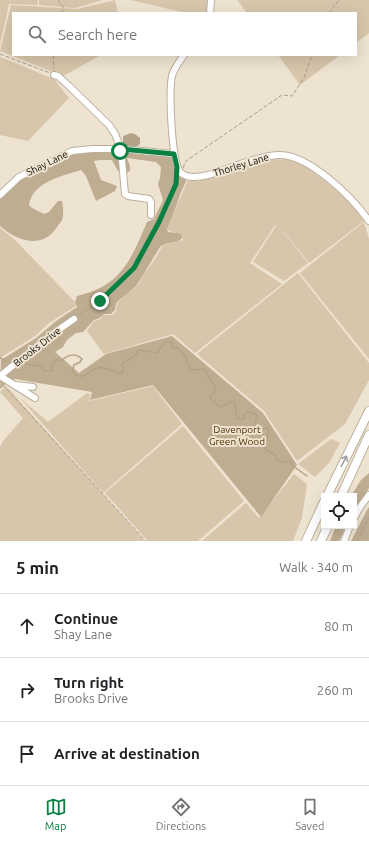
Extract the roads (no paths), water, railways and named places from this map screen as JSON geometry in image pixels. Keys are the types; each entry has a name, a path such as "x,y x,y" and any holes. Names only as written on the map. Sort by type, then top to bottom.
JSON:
{"highway":[{"path":"328,493 369,411"},
{"path":"342,493 369,435"},
{"path":"306,541 321,508"},
{"path":"321,541 327,529"}],"street":[{"path":"210,12 211,0"},
{"path":"174,154 171,114 172,76 176,64 183,56"},
{"path":"54,75 58,76 109,125 120,144 125,194 128,196 149,199 151,202 151,215"},
{"name":"Shay Lane","path":"1,194 19,177 72,151 121,149 174,154"},
{"name":"Thorley Lane","path":"174,154 179,170 192,177 208,175 260,158 276,155 291,157 308,164 345,193 360,208 369,221"},
{"name":"Brooks Drive","path":"0,376 76,317"},
{"path":"0,376 35,398"},
{"path":"14,385 33,387"},
{"path":"357,512 369,495"},
{"path":"344,541 349,529"}],"waterway":[{"path":"26,364 40,366 45,371 52,371 52,366 57,359 61,361 68,356 74,355 82,359 74,365 72,371 79,376 85,375 97,368 109,369 119,374 123,372 123,366 121,365 136,355 139,350 157,353 165,342 172,342 172,347 179,349 187,358 186,363 190,366 190,370 205,369 216,387 215,392 210,398 220,407 231,402 235,403 237,419 244,419 247,412 252,412 257,415 254,426 257,428 268,428 269,430 265,445 266,450 276,455 277,460 283,462 290,461 293,466 307,476"},
{"path":"0,358 6,361"}],"park label":[{"name":"Davenport Green Wood","path":"237,434"}]}
